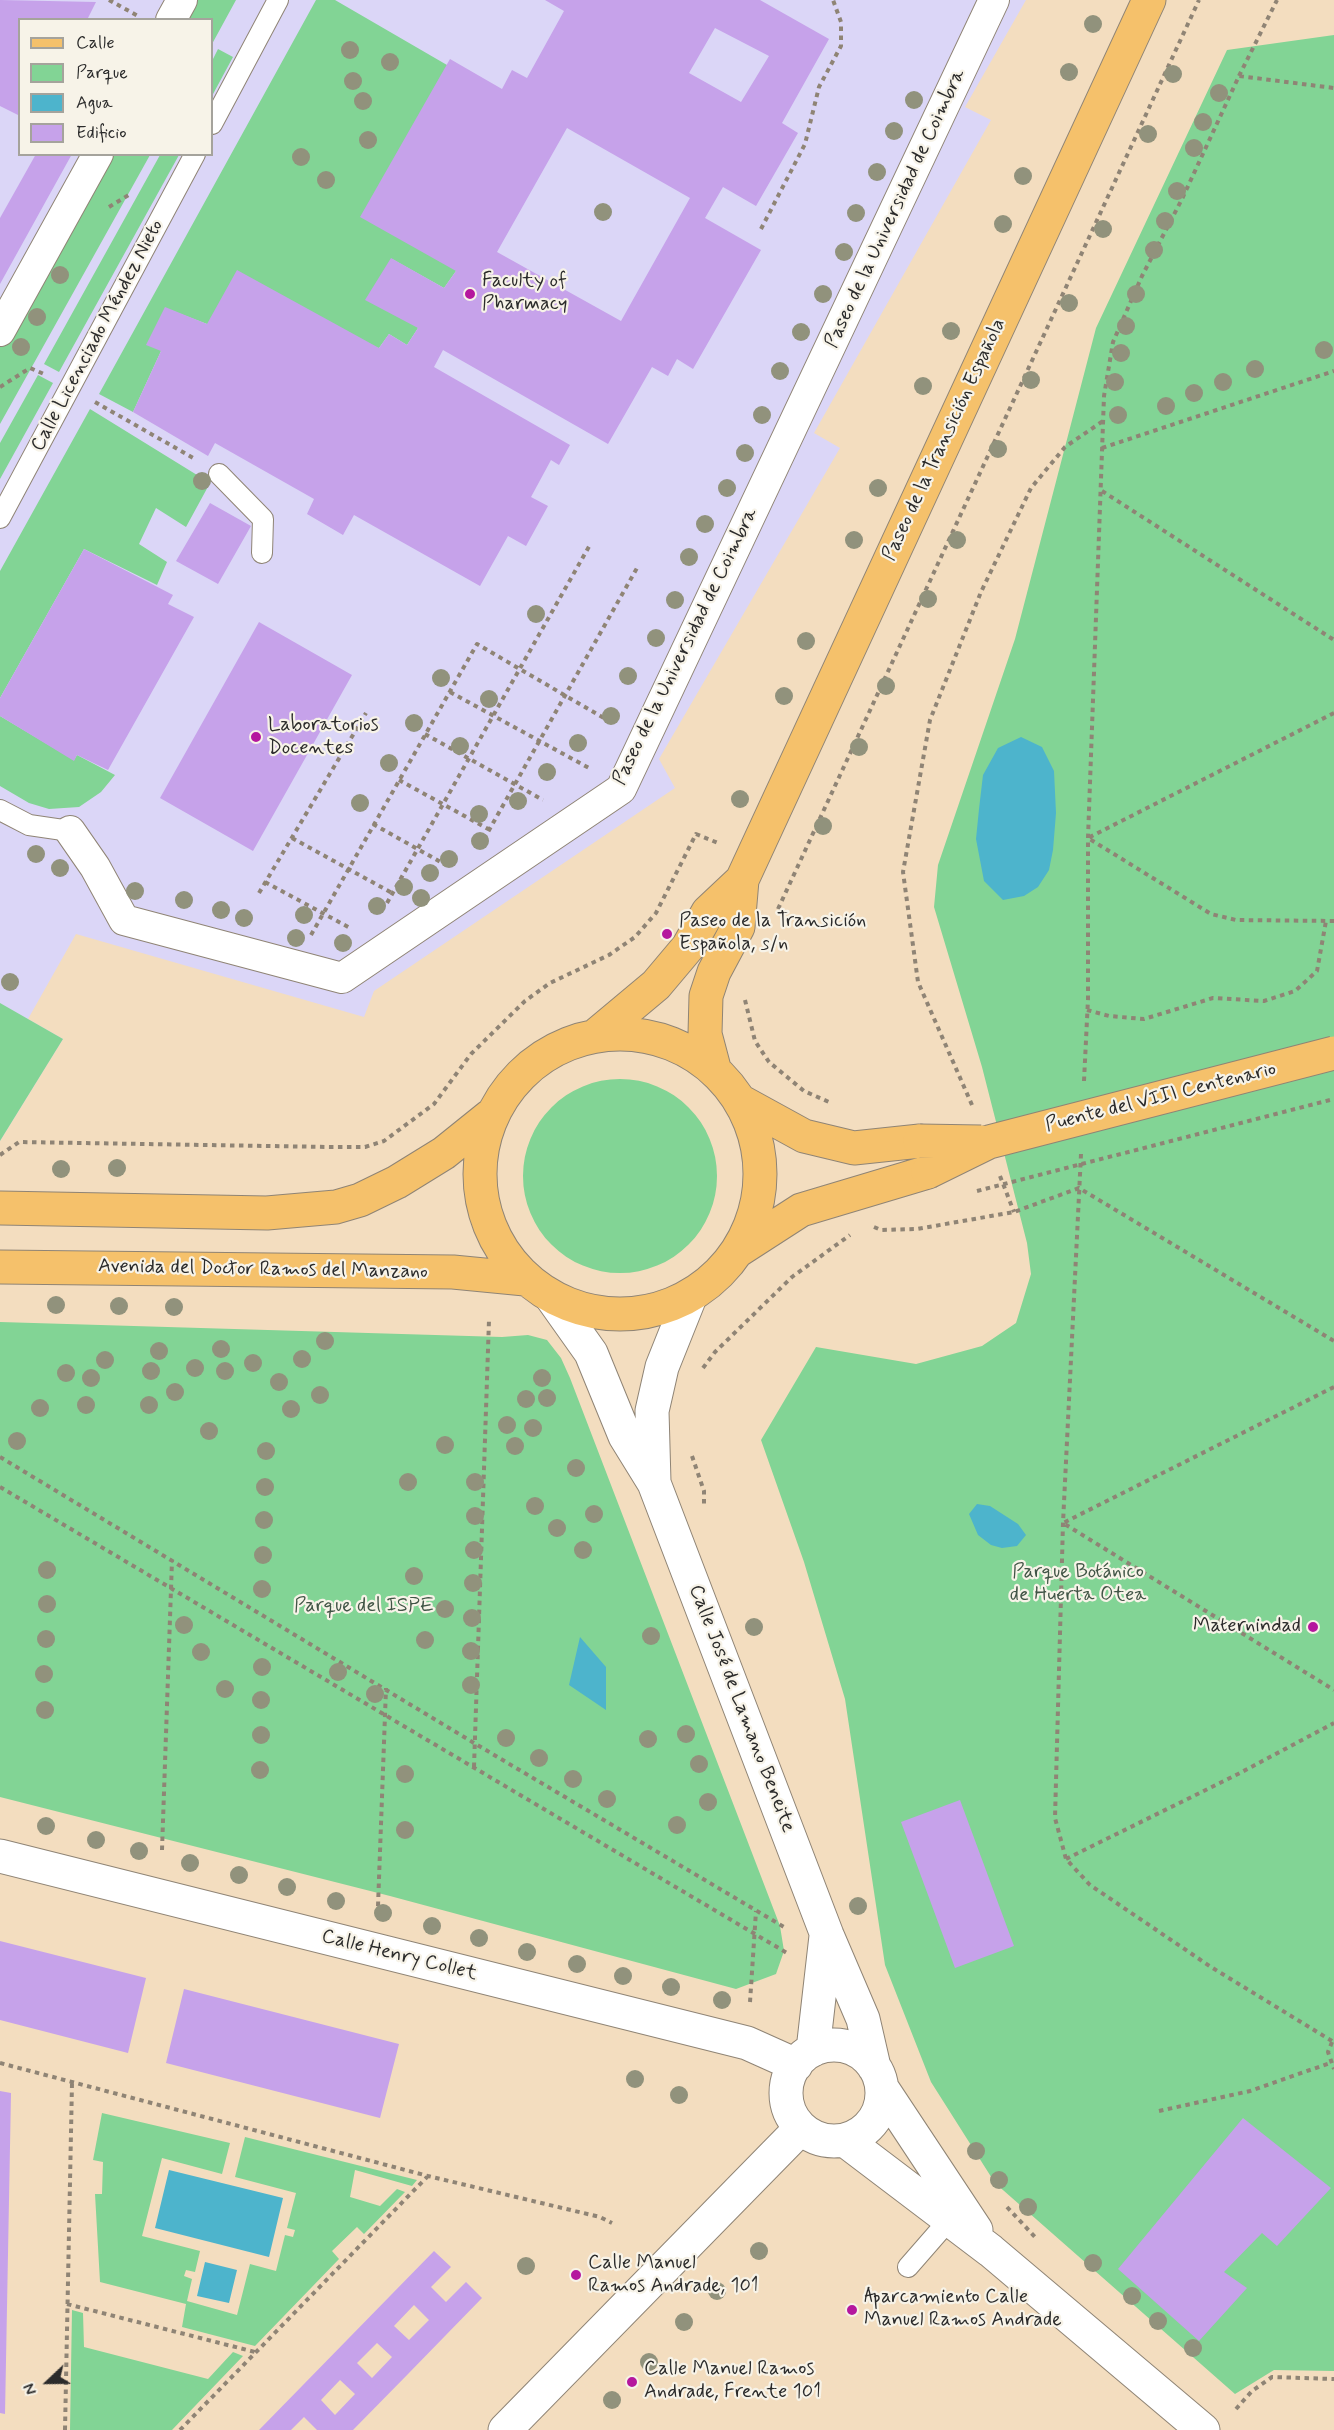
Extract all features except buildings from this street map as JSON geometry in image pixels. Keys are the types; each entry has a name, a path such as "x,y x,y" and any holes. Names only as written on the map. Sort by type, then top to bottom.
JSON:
{"main road":[{"name":"Paseo de la Transición Española","path":"714,1068 705,1034 706,996 714,972 738,927 742,880 1149,0"},
{"name":"Paseo de la Transición Española","path":"595,1036 656,985 688,946 708,912 742,880"},
{"path":"0,1208 267,1213 336,1207 360,1200 397,1182 444,1153 490,1116 521,1076 557,1051 595,1036 634,1032 677,1044 714,1068 742,1102 757,1138 761,1177 755,1215 739,1250 718,1276 690,1297 646,1314 597,1314 552,1298 525,1279 497,1245 481,1203 479,1159 490,1116"},
{"name":"Puente del VIII Centenario","path":"739,1250 801,1210 924,1156 989,1142 1334,1053"},
{"name":"Puente del VIII Centenario","path":"742,1102 804,1136 854,1148 924,1156"},
{"name":"Avenida del Doctor Ramos del Manzano","path":"0,1267 453,1272 525,1279"}],"street":[{"path":"172,18 182,0"},
{"name":"Paseo de la Universidad de Coimbra","path":"70,831 95,867 124,920 342,978 622,786 994,0"},
{"path":"0,331 97,156"},
{"name":"Calle José de Lamano Beneite","path":"654,1484 652,1411 662,1367 690,1297"},
{"name":"Calle José de Lamano Beneite","path":"552,1298 591,1353 625,1436 654,1484 826,1935 863,2019 878,2078 991,2251"},
{"name":"Calle Henry Collet","path":"0,1856 804,2057"},
{"name":"Calle José de Lamano Beneite","path":"804,2057 826,1935"},
{"path":"829,2045 847,2047 862,2054 878,2078 880,2110 867,2129 846,2141 814,2138 801,2128 791,2114 786,2097 788,2080 804,2057 829,2045"},
{"path":"505,2430 801,2128"},
{"name":"Calle José de Lamano Beneite","path":"846,2141 991,2251 1203,2430"}],"lane":[{"path":"213,122 278,0"},
{"name":"Calle Licenciado Méndez Nieto","path":"0,518 194,156"},
{"path":"219,474 263,519 262,553"},
{"name":"Paseo de la Universidad de Coimbra","path":"0,810 29,825 70,831"},
{"path":"908,2267 949,2220"}],"path":[{"path":"109,0 140,18"},
{"path":"761,229 805,144 819,87 841,46 841,22 832,0"},
{"path":"784,874 793,877 1199,0"},
{"path":"1083,1093 1087,1010 1088,838 1103,421 1104,396 1113,342 1142,276 1182,199 1277,0"},
{"path":"1239,76 1334,87"},
{"path":"0,387 30,368 50,377"},
{"path":"1102,447 1334,370"},
{"path":"94,401 183,452"},
{"path":"956,1064 918,982 903,872 930,720 981,592 1031,488 1065,447 1103,421"},
{"path":"1101,491 1334,639"},
{"path":"383,911 591,543"},
{"path":"482,842 637,568"},
{"path":"296,966 322,913 477,644 644,741"},
{"path":"450,692 622,786"},
{"path":"259,893 366,713"},
{"path":"1088,838 1334,713"},
{"path":"425,734 574,820"},
{"path":"399,780 527,852"},
{"path":"373,824 479,885"},
{"path":"0,1155 19,1142 365,1147 384,1141 434,1104 471,1054 525,1001 550,982 609,955 635,937 656,913 696,834 722,845"},
{"path":"292,838 434,916"},
{"path":"1088,838 1211,914 1236,920 1334,921"},
{"path":"265,882 359,933"},
{"path":"1087,1010 1109,1016 1144,1019 1213,998 1264,1001 1296,991 1317,971 1326,921"},
{"path":"745,999 755,1041 769,1062 804,1091 837,1104"},
{"path":"970,1192 1334,1099"},
{"path":"1081,1152 1063,1523 1055,1818 1066,1859 1099,1891 1211,1967 1333,2040 1328,2052 1334,2069"},
{"path":"866,1224 881,1230 927,1227 1014,1212 1079,1188"},
{"path":"1079,1188 1334,1341"},
{"path":"700,1374 715,1352 792,1277 858,1230"},
{"path":"474,1767 489,1320"},
{"path":"1063,1523 1334,1387"},
{"path":"691,1452 704,1491 704,1511"},
{"path":"0,1457 780,1926 794,1929"},
{"path":"0,1487 790,1954"},
{"path":"1063,1523 1334,1690"},
{"path":"162,1850 172,1560"},
{"path":"378,1906 386,1688"},
{"path":"1066,1859 1238,1774 1334,1723"},
{"path":"750,2002 756,1911"},
{"path":"0,2063 428,2176 600,2217 612,2223"},
{"path":"1159,2111 1250,2091 1330,2063"},
{"path":"65,2430 72,2083"},
{"path":"180,2430 428,2176"},
{"path":"1006,2206 1038,2241"},
{"path":"67,2304 256,2352"},
{"path":"1236,2409 1252,2391 1272,2377 1334,2379"}],"shaded area":[{"path":"0,0 1026,0 965,107 991,120 814,433 840,448 659,759 675,788 374,991 364,1017 76,934 28,1019 63,1039 0,1141"}],"green space":[{"path":"192,0 236,0 213,42 213,18 182,18"},
{"path":"316,0 335,0 447,65 456,271 444,288 392,259 418,328 407,345 389,334 379,348 207,324 165,308 161,351 133,412 99,394"},
{"name":"Parque Botánico de Huerta Otea","path":"1334,35 1334,2371 1274,2370 1235,2394 995,2183 931,2082 885,1965 845,1699 804,1562 761,1440 816,1347 916,1364 982,1346 1016,1323 1031,1274 1027,1243 982,1067 934,907 938,865 1015,639 1096,328 1227,50"},
{"path":"218,49 233,57 213,94 213,59"},
{"path":"105,156 149,156 0,424 0,347"},
{"path":"159,156 178,156 59,372 44,364"},
{"path":"38,375 53,383 0,479 0,443"},
{"path":"90,409 210,483 186,527 156,508 139,544 167,562 157,585 84,549 0,698 0,571"},
{"path":"0,716 74,760 77,755 115,775 101,792 79,807 49,809 29,803 0,786"},
{"path":"0,1003 63,1039 0,1141"},
{"path":"610,1079 630,1079 666,1090 689,1107 701,1122 710,1139 717,1166 717,1186 710,1213 701,1230 689,1245 674,1257 657,1266 630,1273 610,1273 574,1262 545,1238 534,1222 527,1204 523,1186 523,1166 534,1130 558,1101 574,1090 592,1083"},
{"name":"Parque del ISPE","path":"0,1322 502,1337 528,1335 547,1340 561,1358 570,1378 780,1926 784,1951 776,1974 736,1989 390,1896 0,1797"},
{"path":"102,2113 230,2143 222,2174 162,2158 142,2236 200,2251 195,2272 186,2270 184,2276 192,2279 187,2301 237,2315 250,2264 276,2271 285,2235 293,2237 295,2230 287,2228 296,2193 235,2177 245,2137 417,2180 412,2186 355,2170 350,2197 380,2206 397,2189 405,2192 364,2234 357,2227 332,2251 339,2259 255,2346 182,2327 186,2304 100,2282 95,2194 102,2194 103,2162 93,2160"},
{"path":"72,2310 83,2313 84,2347 208,2379 233,2352 243,2356 172,2430 70,2430"}],"water":[{"path":"1021,737 1042,747 1054,771 1056,813 1053,850 1049,870 1038,887 1024,896 1003,900 984,881 976,839 979,809 983,775 998,748"},
{"path":"977,1504 990,1506 1018,1524 1026,1535 1017,1546 1002,1548 991,1545 978,1535 969,1514"},
{"path":"580,1637 606,1667 606,1710 569,1685"},
{"path":"169,2170 283,2198 269,2257 155,2228"},
{"path":"205,2262 237,2270 229,2303 197,2296"}],"place":[{"name":"Faculty of Pharmacy","path":"470,294"},
{"name":"Laboratorios Docentes","path":"256,737"},
{"name":"Paseo de la Transición Española, s/n","path":"667,934"},
{"name":"Maternindad","path":"1313,1627"},
{"name":"Calle Manuel Ramos Andrade, 101","path":"576,2275"},
{"name":"Aparcamiento Calle Manuel Ramos Andrade","path":"852,2310"},
{"name":"Calle Manuel Ramos Andrade, Frente 101","path":"632,2382"}]}
